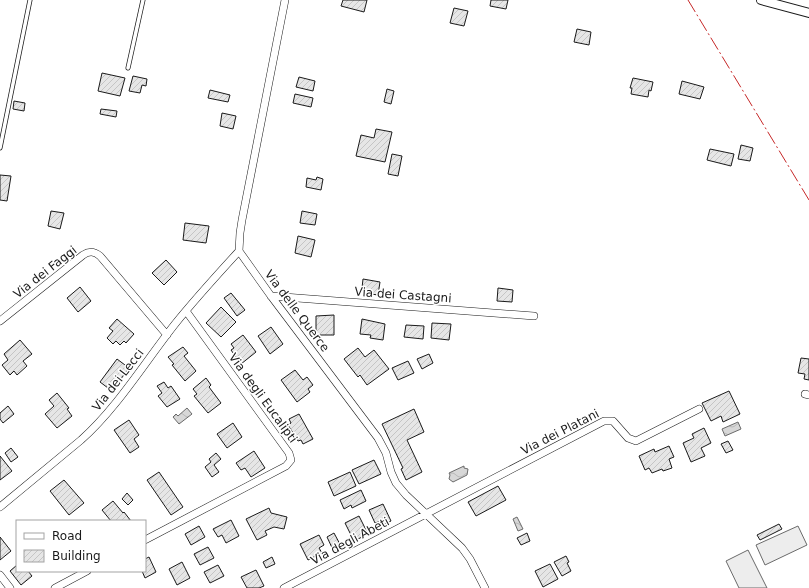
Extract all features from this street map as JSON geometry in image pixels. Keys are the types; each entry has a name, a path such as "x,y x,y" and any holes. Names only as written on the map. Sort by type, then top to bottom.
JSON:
{"street":[{"path":"239,251 242,220 285,0"},
{"path":"761,0 809,13"},
{"name":"Via delle Querce","path":"239,251 378,438 387,455 391,472 396,484 465,551 485,588"},
{"name":"Via dei Lecci","path":"0,507 89,433 108,412 186,310 239,251"},
{"name":"Via dei Faggi","path":"2,316 83,255 93,252 100,256 167,335"},
{"name":"Via dei Castagni","path":"271,296 534,316"},
{"name":"Via degli Eucalipti","path":"146,539 286,466 291,460 289,453 186,310"},
{"name":"Via dei Platani","path":"427,514 604,421 611,420 615,422 628,438 636,441 699,409"},
{"name":"Via degli Abeti","path":"284,588 427,514"},
{"path":"55,588 85,572"},
{"path":"0,575 10,588"}],"lane":[{"path":"0,148 30,0"},
{"path":"128,68 143,0"}],"shaded area":[{"path":"798,526 807,545 765,565 756,545"},
{"path":"748,550 767,588 739,588 726,561"}],"water":[{"path":"187,408 192,414 179,424 173,417 176,414 178,416"},
{"path":"738,422 741,429 725,436 722,429"},
{"path":"464,466 464,468 468,469 467,475 453,482 449,479 449,473"},
{"path":"517,517 523,529 518,531 513,519"}],"building":[{"path":"343,0 367,0 364,12 341,6"},
{"path":"491,0 508,0 506,9 490,6"},
{"path":"454,8 468,11 464,26 450,23"},
{"path":"577,29 591,32 589,45 574,42"},
{"path":"102,73 125,78 120,96 98,91"},
{"path":"133,76 147,79 146,86 142,85 140,93 129,91"},
{"path":"299,77 315,81 313,91 296,87"},
{"path":"633,78 653,82 651,91 649,90 648,97 631,94 632,88 630,88"},
{"path":"682,81 704,87 700,99 679,94"},
{"path":"387,89 394,91 391,104 384,102"},
{"path":"210,90 230,95 228,102 208,98"},
{"path":"295,94 313,98 311,107 293,103"},
{"path":"14,101 25,103 24,111 13,109"},
{"path":"101,109 117,111 116,117 100,114"},
{"path":"222,113 236,116 233,129 220,126"},
{"path":"376,129 392,132 385,162 356,156 361,135 374,138"},
{"path":"741,145 753,148 750,161 738,159"},
{"path":"710,149 734,154 731,166 707,160"},
{"path":"392,154 402,156 398,176 388,174"},
{"path":"0,175 11,176 7,201 0,200"},
{"path":"317,177 323,179 321,190 306,187 307,178 316,180"},
{"path":"51,211 64,213 60,229 48,226"},
{"path":"302,211 317,214 315,225 300,223"},
{"path":"185,223 209,226 206,243 183,240"},
{"path":"298,236 315,240 311,257 295,253"},
{"path":"166,260 177,272 164,285 152,273"},
{"path":"363,279 380,282 378,295 364,293 365,289 362,288"},
{"path":"80,287 91,301 78,312 67,298"},
{"path":"498,288 513,290 512,302 497,301"},
{"path":"231,293 245,310 237,316 224,298"},
{"path":"221,307 236,322 221,337 206,323"},
{"path":"334,315 334,335 316,335 316,316"},
{"path":"117,319 134,334 126,343 124,341 120,345 116,341 113,344 107,338 113,331 109,328"},
{"path":"362,319 385,324 383,340 370,338 371,335 360,334"},
{"path":"432,323 451,324 449,340 431,338"},
{"path":"406,325 424,326 423,339 404,337"},
{"path":"271,327 283,344 270,354 258,336"},
{"path":"243,335 256,352 241,364 231,350 234,348 231,344"},
{"path":"20,340 32,354 23,361 27,366 17,375 14,371 10,375 2,365 8,360 4,354"},
{"path":"183,347 188,353 184,356 196,371 185,381 172,365 174,364 168,357"},
{"path":"358,348 365,357 374,350 389,369 367,385 360,375 358,377 344,359"},
{"path":"429,354 433,363 422,369 417,359"},
{"path":"801,358 809,359 809,380 804,379 805,374 798,373"},
{"path":"117,359 129,368 112,391 100,382"},
{"path":"408,361 414,373 398,380 392,368"},
{"path":"295,370 303,380 307,377 313,385 308,389 310,392 297,402 281,380"},
{"path":"206,378 211,385 209,387 221,403 208,413 194,396 197,394 193,389"},
{"path":"164,382 168,388 171,386 180,399 167,407 158,396 162,393 157,386"},
{"path":"729,391 740,414 723,422 721,416 711,421 702,403"},
{"path":"57,393 69,408 67,409 72,416 57,428 45,414 54,406 49,400"},
{"path":"8,406 14,414 3,423 0,419 0,413"},
{"path":"414,409 424,432 407,440 422,472 406,480 401,469 403,468 382,424"},
{"path":"299,414 313,439 303,444 301,440 298,441 288,425 291,423 289,419"},
{"path":"129,420 139,435 134,439 139,447 130,453 114,430"},
{"path":"233,423 242,437 227,448 217,434"},
{"path":"704,428 711,443 701,448 705,456 691,462 683,443 694,438 692,434"},
{"path":"728,441 733,450 726,453 721,444"},
{"path":"669,446 674,457 669,459 672,468 663,471 662,469 652,473 649,468 645,470 639,456 654,449 655,452"},
{"path":"11,448 18,457 11,462 5,453"},
{"path":"254,451 265,468 251,477 245,468 241,470 236,463"},
{"path":"216,453 221,459 214,465 219,472 212,477 205,467 211,462 209,459"},
{"path":"0,456 12,471 0,480"},
{"path":"374,460 381,474 359,484 352,470"},
{"path":"159,472 183,507 171,515 147,480"},
{"path":"350,472 356,486 334,496 328,482"},
{"path":"64,480 84,503 69,515 50,491"},
{"path":"498,486 506,500 476,516 468,502"},
{"path":"361,490 366,501 352,508 351,505 344,509 340,500"},
{"path":"127,493 133,500 128,505 122,499"},
{"path":"113,501 130,520 110,520 102,510"},
{"path":"383,504 391,521 383,525 381,521 375,523 369,510"},
{"path":"269,508 271,513 287,517 284,529 274,527 265,531 267,535 257,540 246,519"},
{"path":"359,516 368,534 354,541 345,523"},
{"path":"231,520 239,536 226,543 222,535 218,537 213,529"},
{"path":"779,524 782,529 760,540 757,535"},
{"path":"199,526 205,537 191,545 185,534"},
{"path":"334,533 342,548 334,552 327,537"},
{"path":"527,533 530,541 521,545 517,538"},
{"path":"319,535 324,545 319,548 322,553 308,560 300,544"},
{"path":"0,537 11,551 0,560"},
{"path":"208,547 214,558 200,565 194,554"},
{"path":"566,556 569,562 567,563 571,571 562,576 554,562"},
{"path":"149,557 156,572 145,578 142,572 146,572 146,558"},
{"path":"272,557 275,564 266,568 263,562"},
{"path":"182,562 190,578 177,585 169,569"},
{"path":"550,564 558,579 543,587 535,571"},
{"path":"218,565 224,576 210,583 204,572"},
{"path":"16,566 16,572 29,572 32,576 21,585 10,571"},
{"path":"256,570 264,586 259,588 247,588 241,577"}],"power":[{"path":"688,0 809,200"}]}
